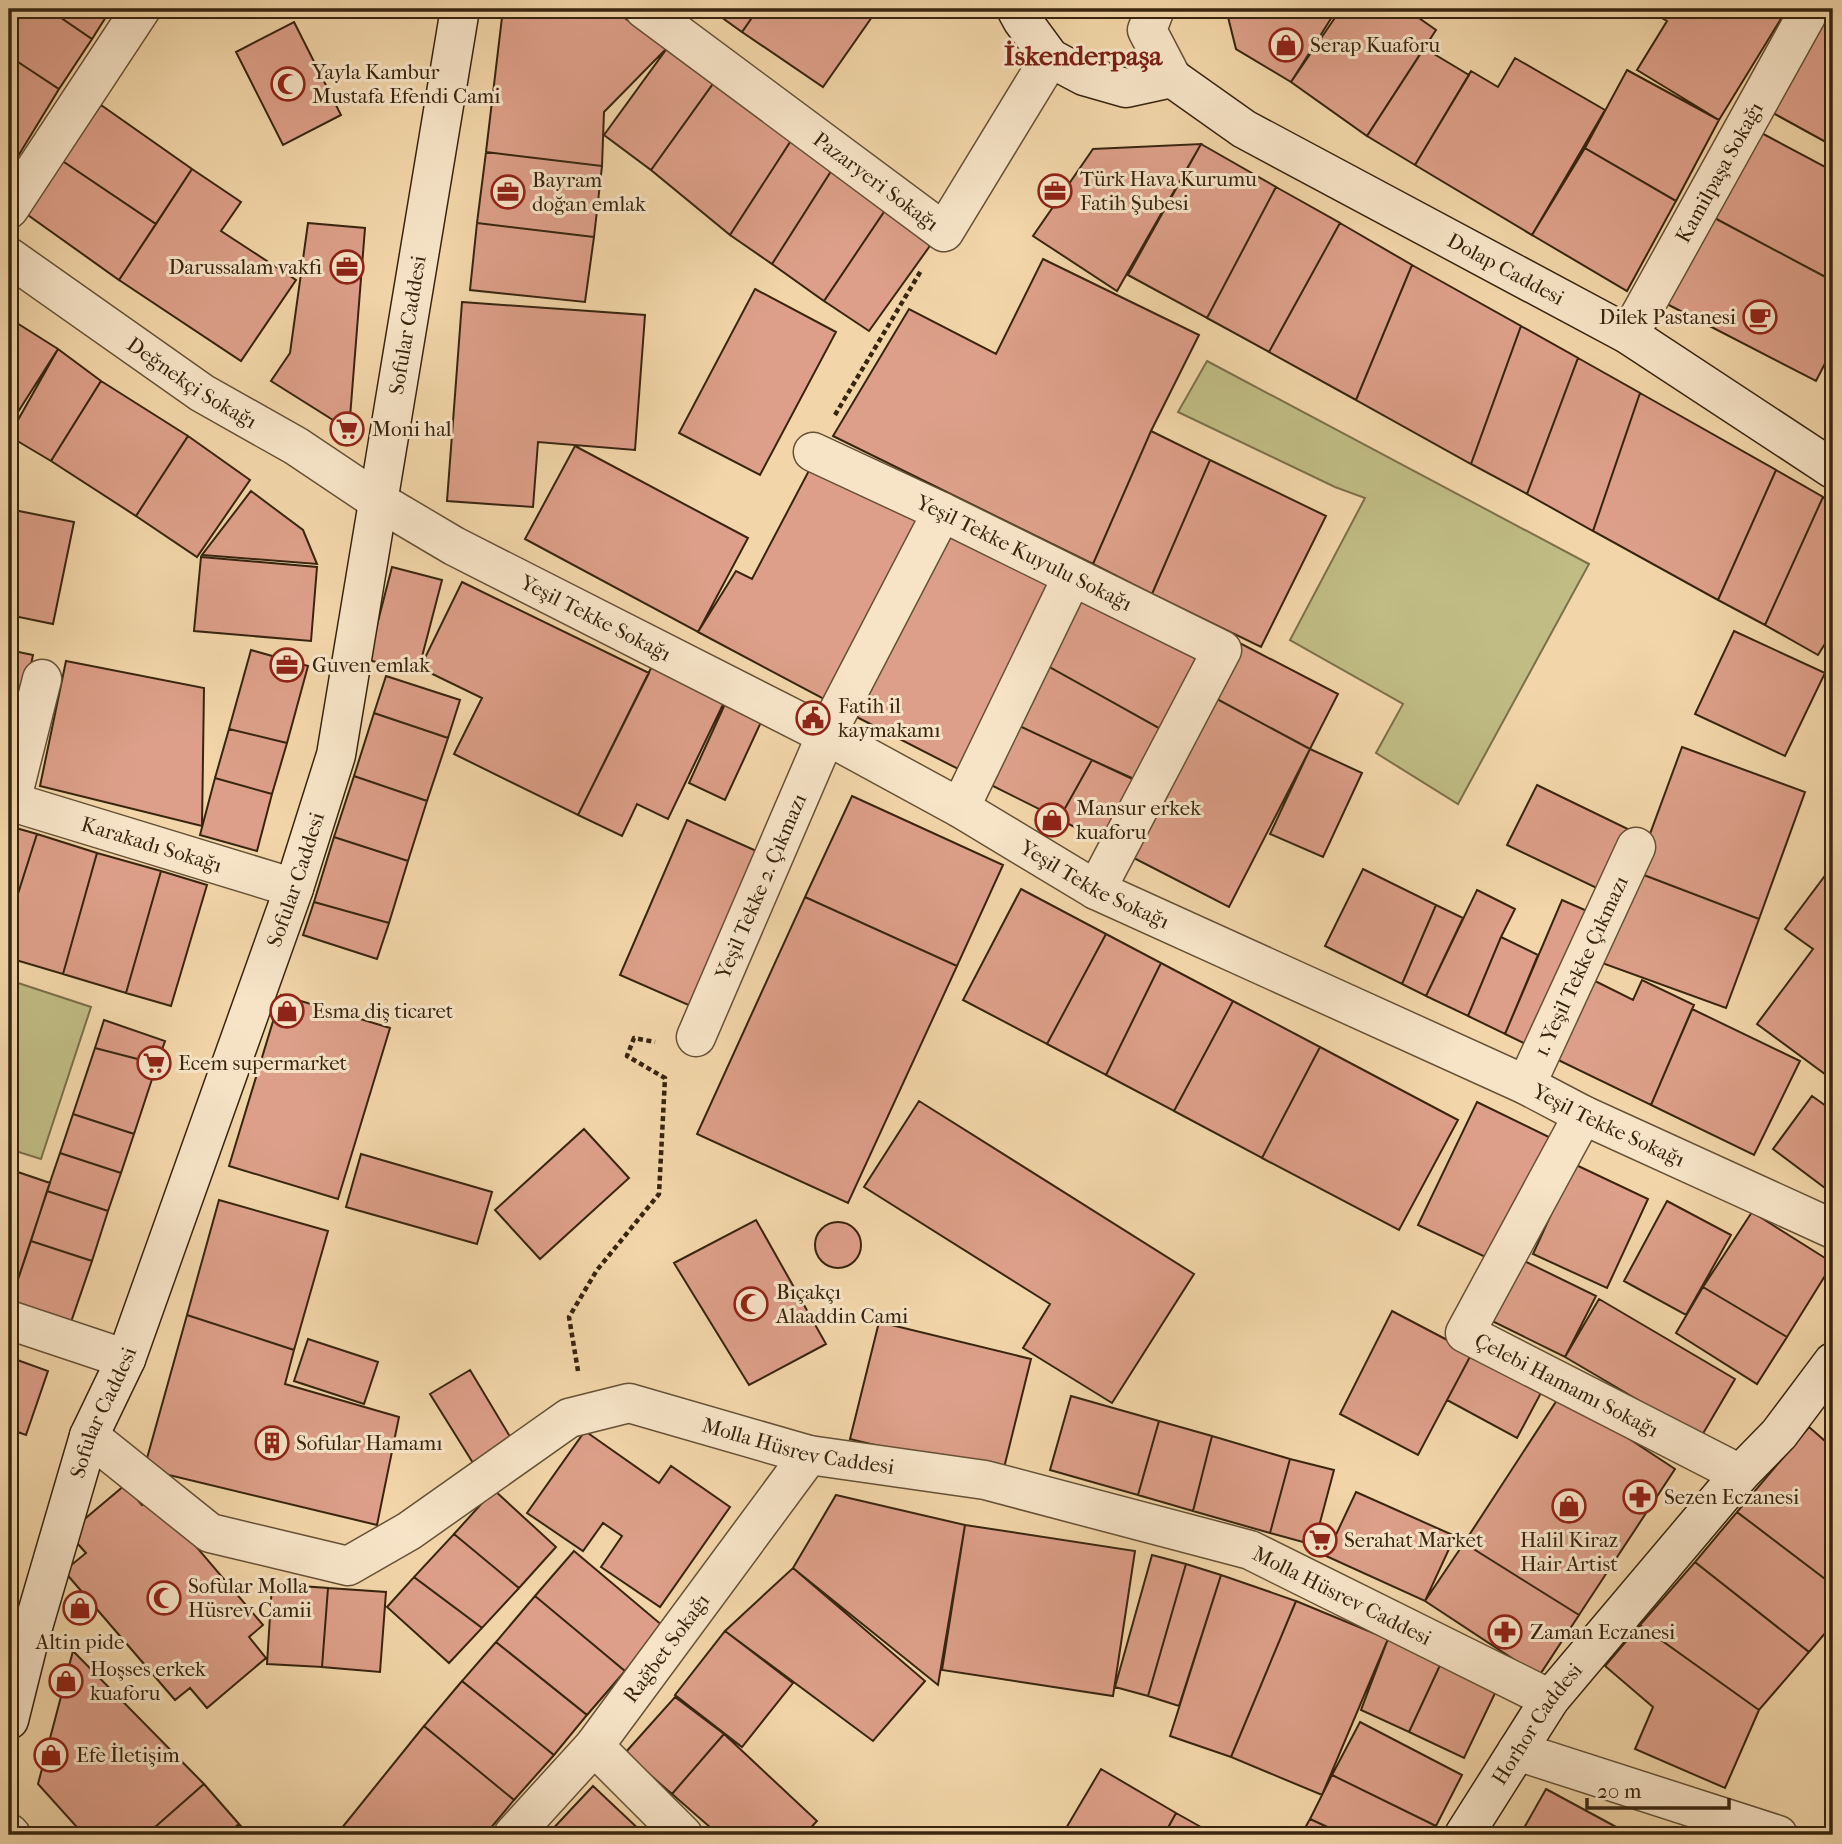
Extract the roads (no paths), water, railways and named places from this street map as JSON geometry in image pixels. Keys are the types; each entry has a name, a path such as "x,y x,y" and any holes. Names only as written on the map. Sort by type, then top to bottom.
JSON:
{"street":[{"path":"9,209 141,9"},
{"name":"Sofular Caddesi","path":"9,1720 32,1630 89,1436 126,1359 294,888 336,755 460,9"},
{"name":"Pazaryeri Sokağı","path":"644,9 944,232 1050,58"},
{"path":"1016,9 1050,58 1084,76 1126,88 1172,78 1147,30 1155,9"},
{"name":"Kamilpaşa Sokağı","path":"1629,335 1810,9"},
{"name":"Dolap Caddesi","path":"1172,78 1244,129 1629,335 1833,469"},
{"name":"Değnekçi Sokağı","path":"9,257 202,393 296,446 379,501"},
{"name":"Yeşil Tekke Kuyulu Sokağı","path":"813,452 943,512 1222,650 1096,890"},
{"name":"Yeşil Tekke Sokağı","path":"379,501 454,546 826,735 960,808 1096,890 1525,1085 1583,1115 1833,1229"},
{"name":"Yeşil Tekke 2. Çıkmazı","path":"696,1037 826,735 943,512"},
{"path":"960,808 1072,577"},
{"path":"10,802 42,679"},
{"name":"Karakadı Sokağı","path":"10,802 294,888"},
{"name":"1. Yeşil Tekke Çıkmazı","path":"1525,1085 1636,847"},
{"name":"Çelebi Hamamı Sokağı","path":"1583,1115 1465,1333 1740,1474"},
{"path":"9,1320 126,1359"},
{"name":"Horhor Caddesi","path":"1464,1835 1550,1699 1740,1474 1779,1434 1833,1362"},
{"name":"Molla Hüsrev Caddesi","path":"89,1436 210,1532 348,1566 410,1531 569,1418 629,1403 809,1455 985,1480 1250,1550 1550,1699"},
{"name":"Rağbet Sokağı","path":"513,1835 594,1746 809,1455"},
{"path":"594,1746 683,1835"},
{"path":"1517,1751 1778,1835"}],"place":[{"name":"Serap Kuaforu","path":"1286,45"},
{"name":"Yayla Kambur Mustafa Efendi Cami","path":"288,84"},
{"name":"Türk Hava Kurumu Fatih Şubesi","path":"1055,191"},
{"name":"Bayram doğan emlak","path":"508,192"},
{"name":"Darussalam vakfı","path":"347,267"},
{"name":"Dilek Pastanesi","path":"1760,317"},
{"name":"Moni hal","path":"347,429"},
{"name":"Guven emlak","path":"287,665"},
{"name":"Fatih il kaymakamı","path":"813,718"},
{"name":"Mansur erkek kuaforu","path":"1052,820"},
{"name":"Esma diş ticaret","path":"287,1011"},
{"name":"Ecem supermarket","path":"154,1063"},
{"name":"Bıçakçı Alaaddin Cami","path":"751,1304"},
{"name":"Sofular Hamamı","path":"272,1443"},
{"name":"Sezen Eczanesi","path":"1640,1497"},
{"name":"Halil Kiraz Hair Artist","path":"1569,1506"},
{"name":"Serahat Market","path":"1320,1540"},
{"name":"Sofular Molla Hüsrev Camii","path":"164,1598"},
{"name":"Altin pide","path":"80,1608"},
{"name":"Zaman Eczanesi","path":"1505,1632"},
{"name":"Hoşses erkek kuaforu","path":"66,1681"},
{"name":"Efe İletişim","path":"51,1755"}],"district":[{"name":"İskenderpaşa","path":"1083,55"}]}
